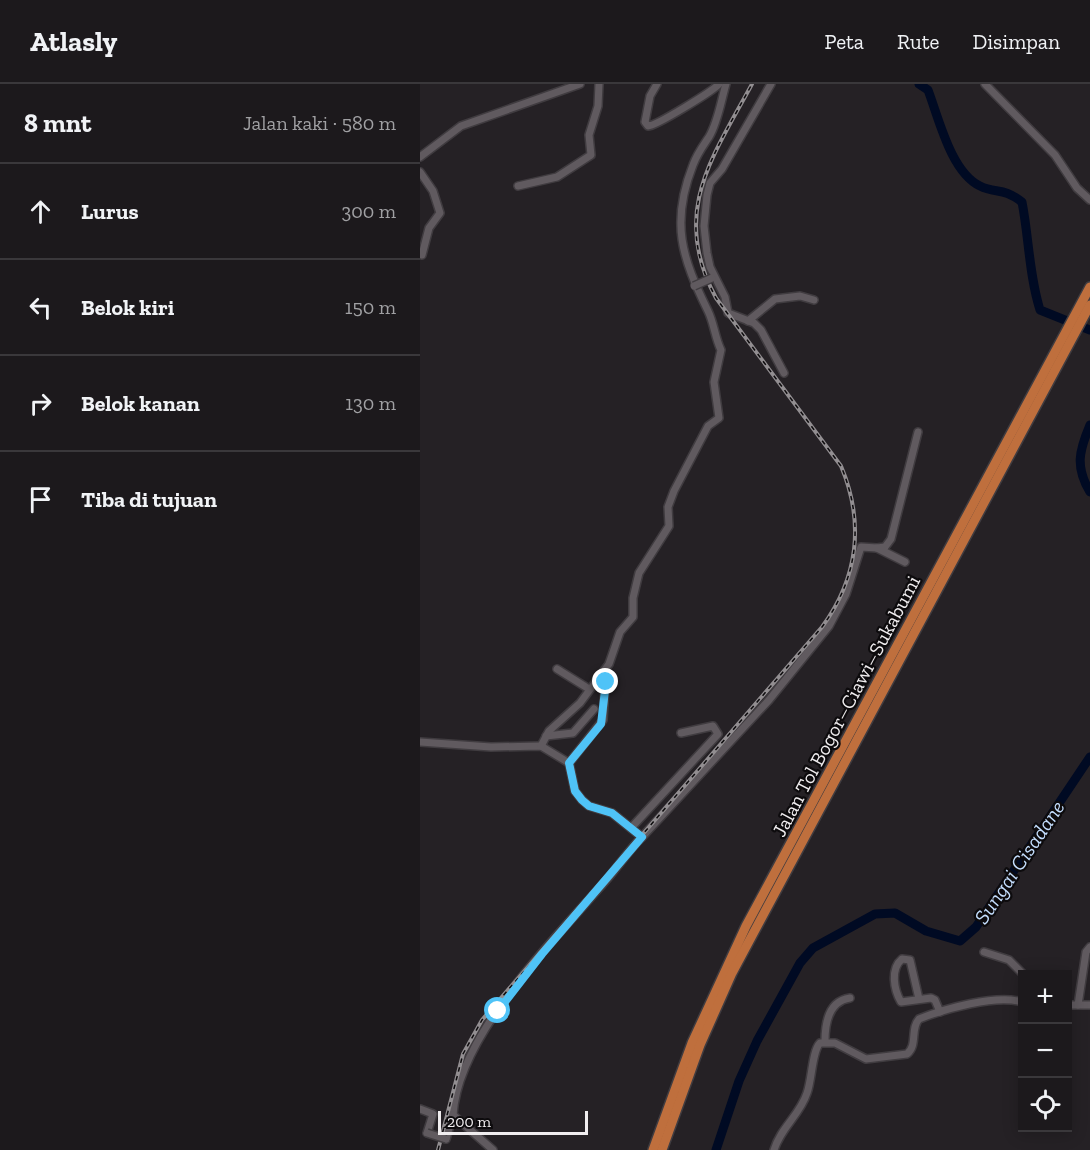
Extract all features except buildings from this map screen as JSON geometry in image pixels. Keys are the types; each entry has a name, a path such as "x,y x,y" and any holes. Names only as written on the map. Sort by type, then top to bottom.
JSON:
{"highway":[{"name":"Jalan Tol Bogor–Ciawi–Sukabumi","path":"662,1150 700,1045 737,963 1040,388 1090,287"},
{"name":"Jalan Tol Bogor–Ciawi–Sukabumi","path":"653,1150 692,1043 728,961 955,541 1040,388 1090,305"}],"street":[{"path":"420,157 461,126 580,84"},
{"path":"518,186 552,179 589,157 592,149 589,135 598,106 599,84"},
{"path":"657,84 646,110 645,122 651,126 704,96 719,84"},
{"path":"541,746 546,736 580,703 612,659 620,632 632,619 633,598 639,573 661,542 669,525 668,507 673,495 708,426 719,418 714,382 721,350 716,341 709,312 694,286 683,245 682,204 693,162 710,136 726,84"},
{"path":"771,84 722,169 710,183 704,226 707,253 728,313 748,321 761,330 784,373"},
{"path":"985,84 1055,155 1077,188 1090,200"},
{"path":"420,172 433,190 440,213 429,228 422,255"},
{"path":"694,286 712,278 726,305"},
{"path":"748,321 775,299 800,296 814,300"},
{"path":"877,548 885,547 891,539 918,432"},
{"path":"420,1109 433,1114 427,1133 446,1139 456,1096 468,1063 495,1015 542,954 642,837 769,700 829,626 846,594 860,549 867,546 877,548 905,562"},
{"path":"557,669 589,689"},
{"path":"569,763 603,720 606,669"},
{"path":"546,736 573,733 594,709"},
{"path":"631,828 718,734 713,726 681,733"},
{"path":"420,742 499,747 541,746 569,763 575,791 582,800 589,806 609,810 642,837"},
{"path":"1078,1005 1086,952 1090,947"},
{"path":"984,952 1009,960 1018,970"},
{"path":"919,999 914,967 910,960 902,959 895,973 899,997 905,1003 919,999 935,1000 940,1012"},
{"path":"825,1041 825,1029 833,1006 841,999 850,998"},
{"path":"774,1150 782,1130 803,1104 813,1071 816,1048 820,1043 825,1041 835,1043 866,1059 907,1054 912,1049 916,1022 940,1012 998,1001 1018,1002"},
{"path":"1072,1005 1090,1005"},
{"path":"453,1115 493,1150"}],"waterway":[{"name":"Sungai Cisadane","path":"919,84 928,90 947,144 961,169 980,186 1005,192 1022,202 1040,310 1090,330"},
{"name":"Sungai Cisadane","path":"1090,425 1080,459 1082,475 1090,492"},
{"name":"Sungai Cisadane","path":"716,1150 739,1081 757,1041 800,963 813,948 875,914 895,913 926,931 960,941 976,927 1090,757"}],"railway":[{"path":"438,1150 463,1054 482,1020 822,627 844,589 850,570 855,529 849,487 841,466 716,298 703,267 697,239 697,212 702,187 723,137 752,84"}],"route":[{"path":"498,1011 542,954 642,837 609,810 586,805 575,791 573,771 569,763 601,724 606,682"}]}
